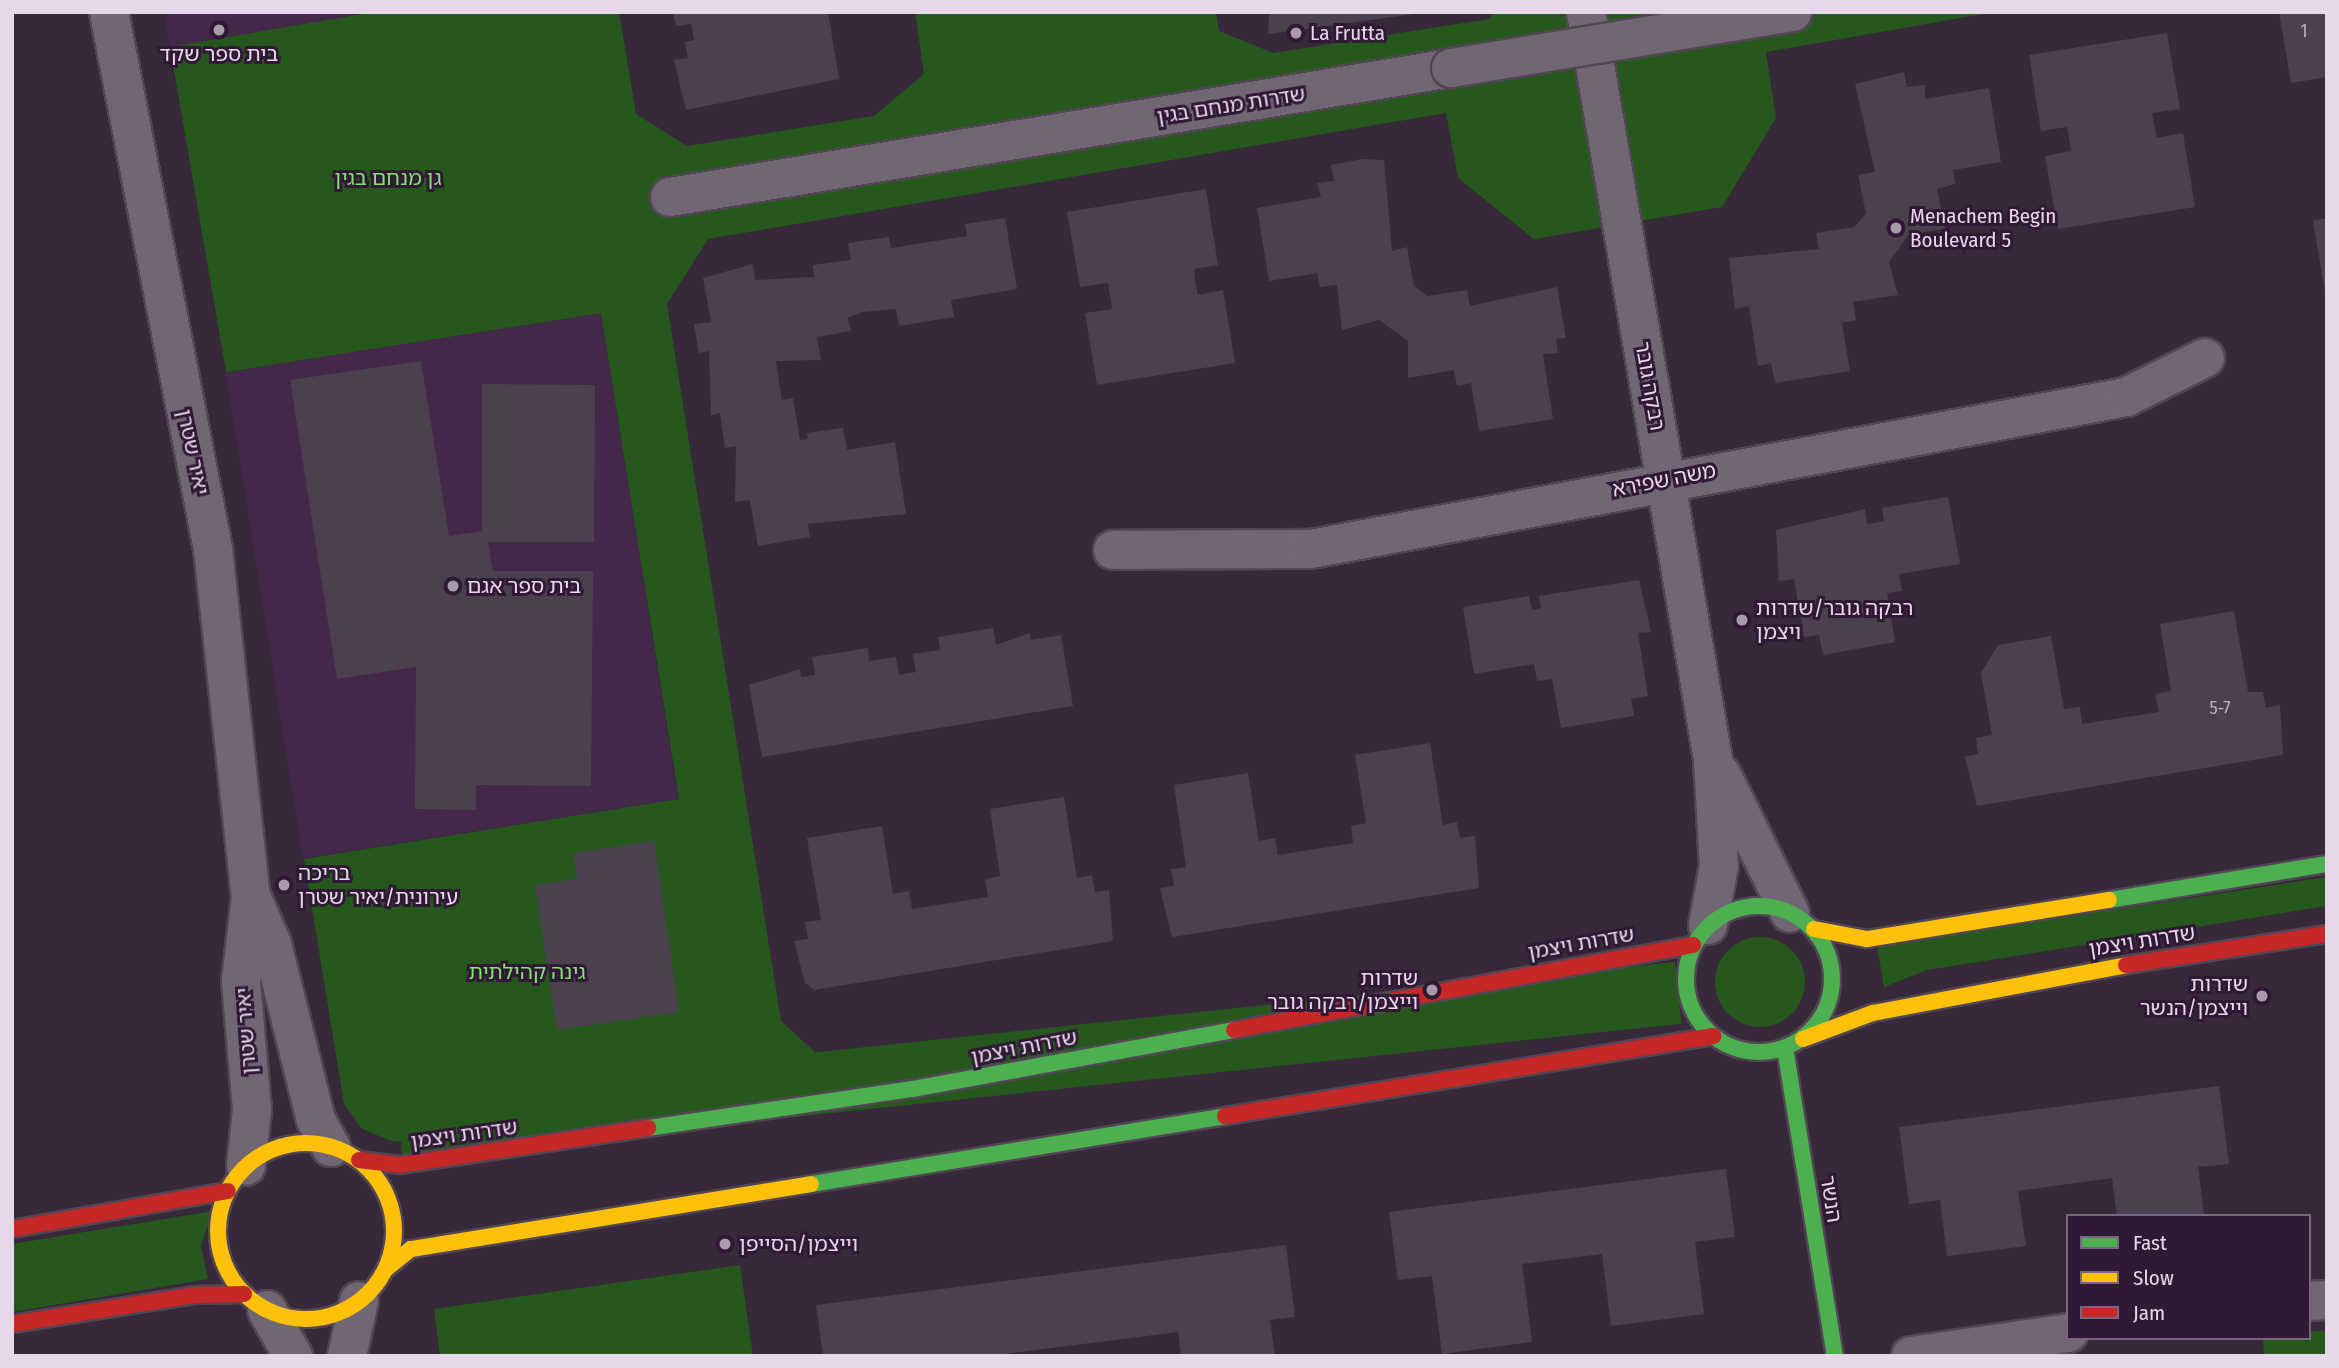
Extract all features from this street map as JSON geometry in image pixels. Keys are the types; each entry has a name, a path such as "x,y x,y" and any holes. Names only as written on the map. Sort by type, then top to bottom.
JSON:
{"street":[{"name":"יאיר שטרן","path":"109,12 213,550 251,896 241,981 252,1110 237,1178"},
{"name":"רבקה גובר","path":"1586,12 1713,760 1719,866 1700,935"},
{"name":"שדרות מנחם בגין","path":"670,197 1792,12"},
{"name":"משה שפירא","path":"1113,550 1311,549 1666,479 2126,397 2206,358"},
{"name":"רבקה גובר","path":"1713,760 1802,921"},
{"path":"1713,1037 1686,995 1700,935 1754,905 1867,939 2327,864"},
{"name":"יאיר שטרן","path":"251,896 272,944 316,1120 345,1153"},
{"path":"12,1324 196,1295 255,1302 322,1318 359,1301 386,1269 411,1249 1713,1037 1760,1053 1785,1048 1803,1039 1828,1006 1833,986 1832,965 1802,921"},
{"name":"שדרות ויצמן","path":"1803,1039 1873,1013 1997,985 2327,934"},
{"name":"שדרות ויצמן","path":"345,1153 400,1165 914,1089 1700,935"},
{"name":"הנשר","path":"1785,1048 1835,1356"},
{"path":"12,1229 237,1178 272,1150 345,1153 380,1182 392,1210 394,1240 386,1269"},
{"path":"237,1178 219,1245 293,1356"},
{"path":"347,1356 359,1301"},
{"path":"1911,1356 2066,1333"}],"shaded area":[{"name":"בית ספר שקד","path":"164,12 374,12 170,47"},
{"name":"בית ספר אגם","path":"601,312 678,799 303,858 226,371"}],"green space":[{"name":"גן מנחם בגין","path":"374,12 619,12 636,114 687,146 874,116 924,74 915,12 1216,12 1219,31 1273,53 1489,19 1493,12 1995,12 1766,52 1776,118 1722,207 1534,239 1458,178 1446,113 708,239 667,304 781,1021 839,1074 394,1142 362,1129 344,1104 304,859 679,799 601,313 226,372 170,47"},
{"path":"2327,877 2327,906 1927,970 1884,987 1877,946"},
{"path":"1760,937 1777,940 1792,950 1802,965 1805,982 1802,999 1792,1014 1777,1024 1760,1027 1743,1024 1728,1014 1718,999 1715,982 1718,965 1728,950 1743,940"},
{"path":"1675,962 1681,1024 403,1158 396,1096"},
{"path":"213,1211 201,1245 208,1279 12,1312 12,1244"},
{"path":"740,1265 753,1356 440,1356 434,1309"},
{"path":"2327,1330 2327,1356 2264,1356 2263,1340 2311,1340 2311,1332"}],"building":[{"path":"673,12 828,12 839,79 686,110 674,60 688,58 685,42 694,40 691,24 676,26"},
{"path":"1269,12 1414,12 1414,14 1268,34"},
{"path":"2279,12 2327,12 2327,77 2291,83"},
{"path":"2167,33 2180,109 2152,113 2157,138 2183,133 2195,207 2058,229 2045,156 2071,151 2067,127 2041,131 2029,55"},
{"name":"Menachem Begin Boulevard 5","path":"1904,72 1907,87 1925,85 1925,99 1989,88 2001,162 1953,170 1955,184 1937,189 1945,229 1909,234 1889,262 1898,295 1853,302 1856,320 1842,323 1850,371 1775,383 1771,363 1758,366 1749,306 1735,309 1729,258 1819,249 1816,233 1854,227 1866,214 1858,175 1875,172 1855,84"},
{"path":"1363,159 1384,160 1392,251 1407,247 1414,286 1427,296 1467,290 1470,306 1557,287 1566,338 1556,339 1558,353 1543,354 1553,419 1479,431 1471,383 1457,386 1454,370 1408,378 1408,341 1379,320 1342,330 1337,285 1320,287 1317,273 1269,281 1257,208 1321,197 1317,183 1334,181 1331,165"},
{"path":"1206,189 1218,265 1194,269 1195,281 1198,295 1223,290 1235,363 1097,385 1085,313 1112,309 1108,283 1080,287 1067,212"},
{"path":"1005,218 1017,289 951,300 954,317 899,326 896,309 862,312 848,318 851,331 817,337 821,360 776,361 782,400 793,398 800,440 808,439 807,433 843,428 847,450 895,442 906,514 808,524 810,537 758,546 750,500 735,502 736,446 725,448 720,413 711,415 709,351 699,353 694,324 711,322 703,278 753,264 755,280 814,277 813,265 851,260 848,243 889,237 891,248 967,236 965,224"},
{"path":"2327,218 2327,292 2325,292 2313,221"},
{"path":"421,361 449,536 482,531 482,384 595,385 594,542 488,542 493,571 593,571 591,786 476,785 476,810 415,809 416,667 337,679 290,380"},
{"path":"1948,497 1960,564 1899,574 1902,591 1887,593 1895,642 1823,655 1819,635 1804,637 1794,579 1779,581 1776,530 1865,509 1867,524 1884,521 1882,508"},
{"path":"1639,580 1651,632 1638,633 1648,696 1631,699 1634,716 1561,728 1552,679 1537,681 1534,664 1474,674 1463,607 1529,596 1532,610 1541,608 1539,596"},
{"path":"2234,611 2248,692 2263,692 2266,708 2280,705 2283,755 1977,806 1965,757 1978,754 1976,738 1992,735 1981,673 1998,645 2051,636 2064,709 2080,707 2082,724 2159,712 2155,694 2171,691 2160,624"},
{"path":"993,628 996,645 1030,633 1031,640 1061,635 1073,706 762,757 749,685 800,669 801,677 815,675 812,657 868,648 869,661 896,657 899,675 916,672 913,654 940,650 938,637"},
{"path":"1430,743 1443,825 1457,822 1460,838 1475,836 1479,888 1172,937 1160,888 1174,886 1171,869 1186,867 1174,785 1248,773 1259,841 1275,838 1278,855 1353,843 1351,826 1366,823 1355,755"},
{"path":"1064,797 1077,878 1092,875 1095,892 1109,890 1113,941 814,990 805,983 794,941 808,939 805,922 821,920 807,838 882,826 893,894 909,891 912,909 988,897 985,879 1000,876 990,809"},
{"path":"654,841 679,1012 557,1030 535,885 577,879 573,853"},
{"path":"2219,1086 2229,1164 2198,1167 2204,1214 2117,1214 2112,1178 2018,1191 2026,1246 1947,1256 1940,1200 1909,1204 1899,1127"},
{"path":"1726,1169 1735,1237 1695,1242 1704,1314 1611,1326 1602,1254 1522,1264 1532,1342 1442,1354 1432,1276 1398,1280 1389,1212"},
{"path":"1286,1245 1295,1317 1270,1320 1275,1356 1181,1356 1178,1332 989,1356 823,1356 816,1305"}],"traffic: fast":[{"path":"2109,900 2327,864"},
{"path":"1759,906 1787,911 1811,927 1827,951 1832,979 1827,1007 1811,1031 1787,1047 1759,1052 1731,1047 1707,1031 1691,1007 1686,979 1691,951 1707,927 1731,911 1759,906"},
{"path":"648,1128 913,1089 1234,1030"},
{"path":"1785,1048 1835,1356"},
{"path":"811,1184 1225,1116"}],"traffic: slow":[{"path":"1814,929 1867,939 2109,900"},
{"path":"1803,1039 1873,1013 2126,965"},
{"path":"306,1143 339,1150 368,1169 387,1198 394,1231 387,1264 368,1293 339,1312 306,1319 273,1312 244,1293 225,1264 218,1231 225,1198 244,1169 273,1150 306,1143"},
{"path":"386,1269 411,1249 811,1184"}],"traffic: jam":[{"path":"2126,965 2327,934"},
{"path":"1234,1030 1693,945"},
{"path":"1225,1116 1713,1036"},
{"path":"359,1160 400,1165 648,1128"},
{"path":"12,1229 228,1191"},
{"path":"12,1324 196,1295 244,1294"}],"place":[{"name":"בית ספר שקד","path":"219,30"},
{"name":"La Frutta","path":"1296,33"},
{"name":"Menachem Begin Boulevard 5","path":"1896,228"},
{"name":"בית ספר אגם","path":"453,586"},
{"name":"רבקה גובר/שדרות ויצמן","path":"1742,620"},
{"name":"בריכה עירונית/יאיר שטרן","path":"284,885"},
{"name":"שדרות וייצמן/רבקה גובר","path":"1432,990"},
{"name":"שדרות וייצמן/הנשר","path":"2262,996"},
{"name":"וייצמן/הסייפן","path":"725,1244"}],"park label":[{"name":"גינה קהילתית","path":"527,972"}]}
